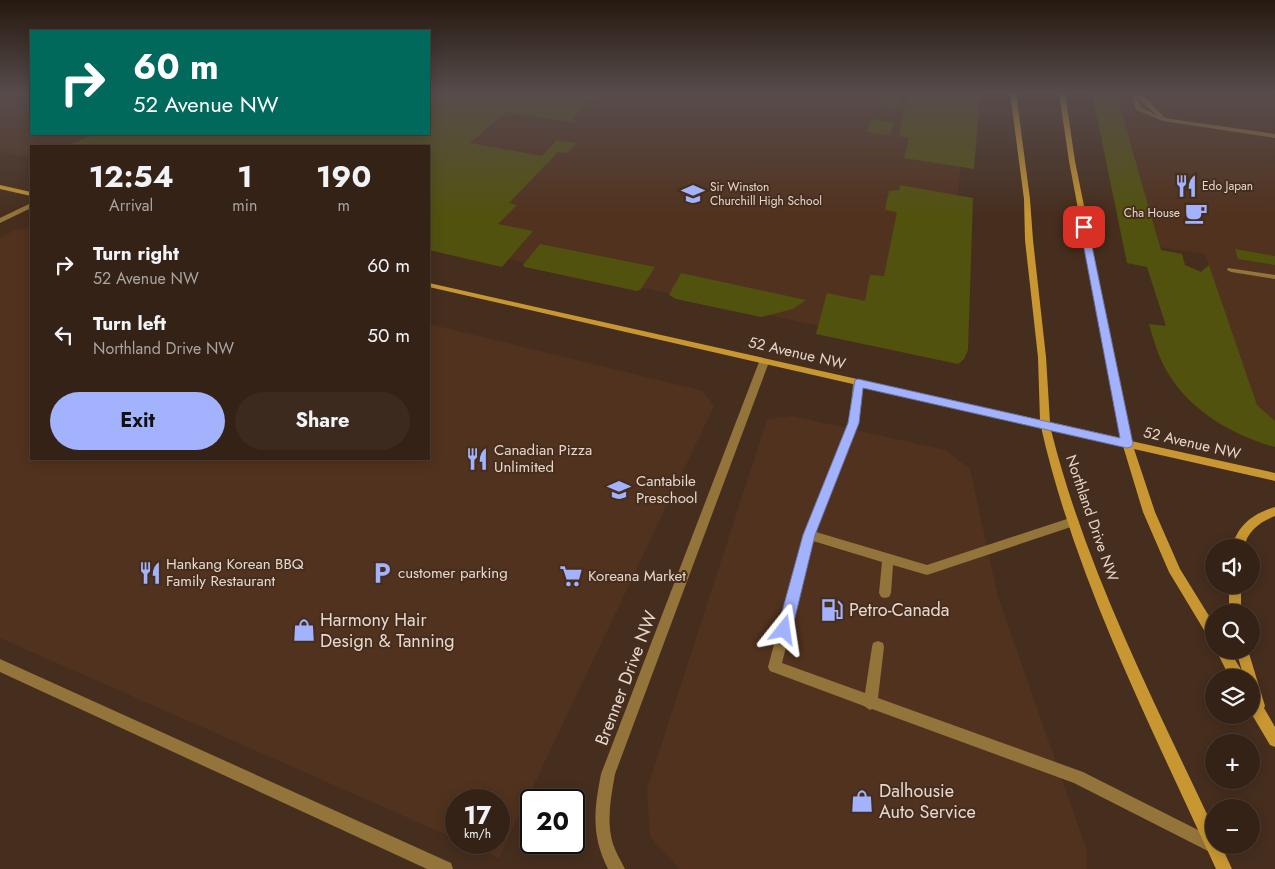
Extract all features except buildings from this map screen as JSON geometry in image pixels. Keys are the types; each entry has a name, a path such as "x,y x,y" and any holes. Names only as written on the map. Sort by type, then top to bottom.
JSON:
{"street":[{"name":"Northland Drive NW","path":"1018,134 1027,199 1029,240 1042,357 1045,425 1056,471 1072,522 1107,614 1205,832"},
{"path":"1069,134 1084,225 1127,444 1149,512 1175,572 1205,621"},
{"path":"1258,134 1275,136"},
{"path":"0,187 30,194"},
{"path":"0,221 30,206"},
{"path":"1231,270 1275,277"},
{"name":"52 Avenue NW","path":"430,285 1275,477"},
{"name":"Brenner Drive NW","path":"617,869 605,850 601,814 608,774 764,362"},
{"path":"858,383 854,423 809,535 775,667 1078,778 1205,842"},
{"path":"1240,539 1250,524 1264,515 1275,511"},
{"path":"809,535 927,570 1072,522"},
{"path":"885,593 888,558"},
{"path":"870,703 878,647"},
{"path":"0,665 445,869"},
{"path":"1260,712 1262,719"},
{"path":"1260,716 1275,740"},
{"name":"Northland Drive NW","path":"1216,854 1224,869"}],"shaded area":[{"name":"Sir Winston Churchill High School","path":"0,134 964,134 942,352 430,242 430,145 30,145 30,158 0,152"},
{"path":"481,134 470,143 542,156 557,140 577,143 567,153 558,152 509,203 517,205 498,224 533,231 502,267 430,250 430,145 70,145 92,135"},
{"path":"900,134 977,134 974,169 904,158 909,138 899,136"},
{"path":"1100,134 1128,134 1161,250 1182,254 1185,265 1201,272 1209,265 1257,405 1275,421 1275,447 1258,442 1225,427 1196,406 1183,393 1163,364 1149,324 1166,326 1147,267 1127,263"},
{"path":"1128,134 1275,134 1275,421 1257,405 1205,254 1160,247"},
{"path":"900,185 973,198 968,350 964,359 958,364 816,334 827,293 865,301 870,275 884,276 897,212 885,210 889,191 899,190"},
{"path":"30,228 30,460 430,460 430,324 703,391 714,406 532,789 520,789 520,814 510,835 510,789 445,789 445,834 0,638 0,238 15,230"},
{"path":"540,244 655,267 641,289 637,291 525,267 523,265"},
{"path":"1235,249 1275,256 1275,265 1238,259"},
{"path":"681,273 806,300 793,309 761,317 676,299 669,295"},
{"path":"792,416 945,450 970,469 998,597 1086,848 1087,869 680,869 650,837 647,789 767,420"},
{"path":"490,854 501,854 499,858"}],"place":[{"name":"Edo Japan","path":"1186,186"},
{"name":"Sir Winston Churchill High School","path":"693,194"},
{"name":"Cha House","path":"1196,213"},
{"name":"Canadian Pizza Unlimited","path":"477,459"},
{"name":"Cantabile Preschool","path":"619,490"},
{"name":"Hankang Korean BBQ Family Restaurant","path":"150,573"},
{"name":"customer parking","path":"382,573"},
{"name":"Koreana Market","path":"571,576"},
{"name":"Petro-Canada","path":"832,610"},
{"name":"Harmony Hair Design & Tanning","path":"304,630"},
{"name":"Dalhousie Auto Service","path":"862,801"}],"route":[{"path":"784,630 809,535 854,423 858,383 1127,444 1084,227"}]}
